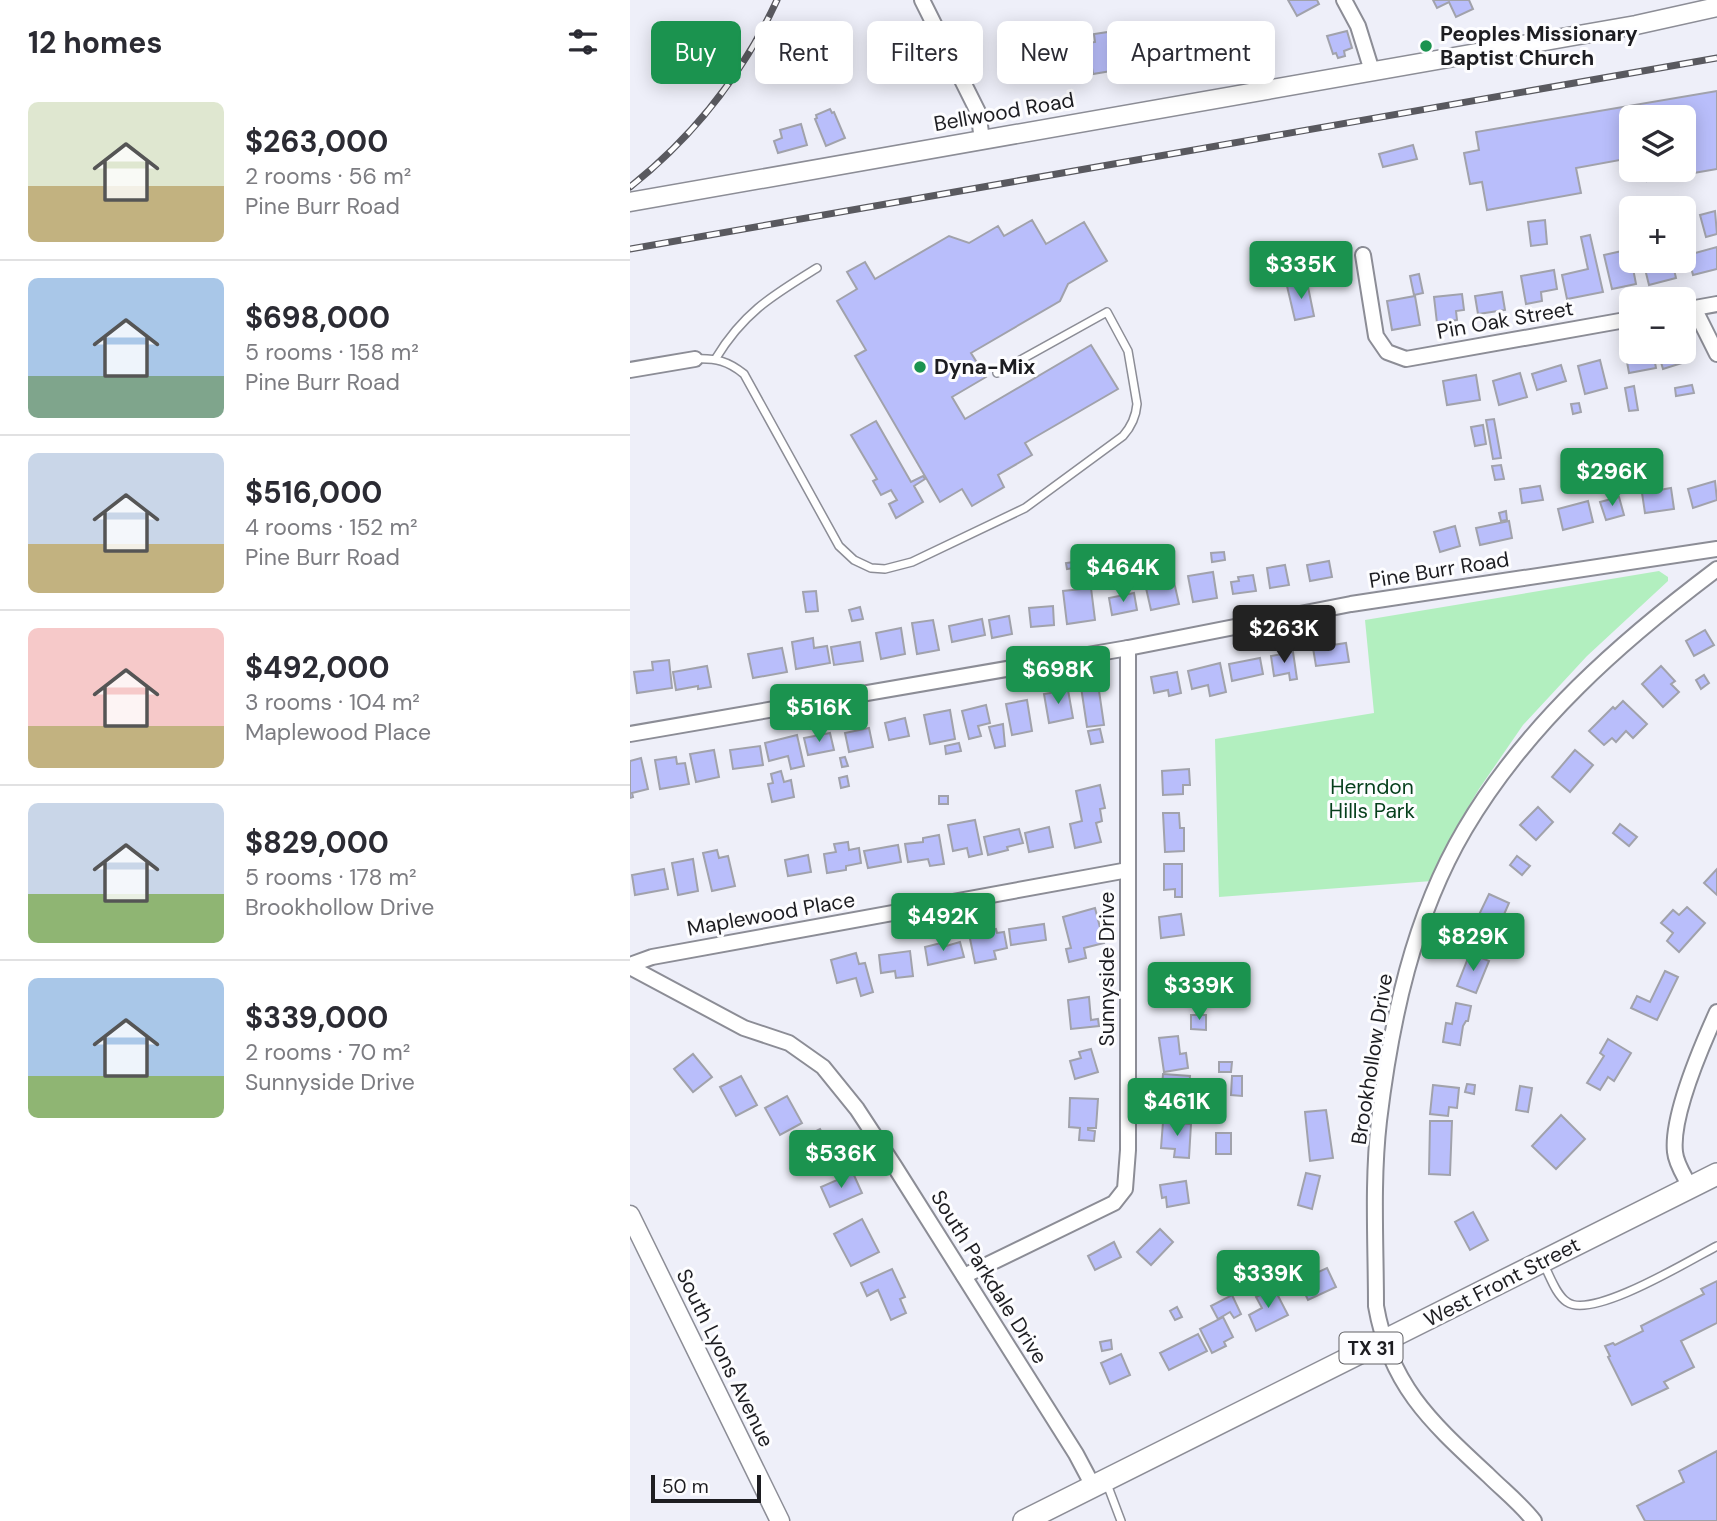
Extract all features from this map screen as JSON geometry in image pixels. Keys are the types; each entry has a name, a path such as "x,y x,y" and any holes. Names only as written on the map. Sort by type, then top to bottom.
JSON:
{"main road":[{"name":"West Front Street","path":"1024,1521 1717,1174"}],"street":[{"path":"922,0 978,112 982,139"},
{"path":"1344,0 1358,26 1372,71"},
{"name":"Bellwood Road","path":"630,202 1636,25 1717,7"},
{"name":"Pin Oak Street","path":"1363,255 1376,336 1387,352 1406,359 1619,321"},
{"path":"1696,308 1717,304"},
{"path":"1696,320 1717,354"},
{"path":"630,370 695,359"},
{"name":"Pine Burr Road","path":"630,734 1128,648 1351,604 1717,549"},
{"name":"Brookhollow Drive","path":"1534,1521 1423,1412 1401,1377 1385,1341 1376,1306 1376,1168 1379,1122 1403,985 1419,930 1464,831 1523,747 1568,696 1617,648 1717,569"},
{"name":"Sunnyside Drive","path":"964,1276 1114,1203 1125,1189 1128,1150 1128,648"},
{"name":"Maplewood Place","path":"630,966 652,957 1128,870"},
{"name":"South Parkdale Drive","path":"630,966 744,1028 789,1043 823,1067 857,1109 1076,1454 1099,1483"},
{"path":"1690,1188 1675,1154 1676,1134 1700,1048 1717,1012"},
{"name":"South Lyons Avenue","path":"630,1216 780,1521"}],"lane":[{"path":"716,358 731,334 753,310 817,268"},
{"path":"695,359 716,358 731,364 744,374 839,546 863,565 885,569 912,562 1025,508 1123,436 1137,412 1128,351 1107,312 997,373"},
{"path":"1542,1261 1566,1301 1585,1306 1615,1298 1717,1246"},
{"path":"1099,1483 1121,1521"}],"green space":[{"name":"Herndon Hills Park","path":"1659,571 1668,577 1668,581 1587,656 1523,725 1454,831 1432,881 1219,897 1215,739 1374,713 1365,620"}],"building":[{"path":"1288,0 1317,0 1319,4 1297,16"},
{"path":"1433,0 1469,0 1473,9 1456,17 1449,2 1437,8"},
{"path":"1347,31 1352,48 1344,51 1345,56 1338,58 1336,53 1333,54 1327,36"},
{"path":"1107,32 1107,72 1093,74 1095,42 1094,34"},
{"path":"1717,91 1717,169 1696,173 1696,105 1635,105"},
{"path":"1619,108 1619,160 1576,168 1581,193 1487,210 1482,182 1470,184 1464,153 1479,150 1476,132"},
{"path":"830,109 834,112 845,138 826,146 815,119 816,115"},
{"path":"801,124 807,145 778,153 774,141 782,138 780,130"},
{"path":"1413,145 1417,159 1383,167 1379,154"},
{"path":"1715,211 1717,234 1706,237 1700,215"},
{"name":"Dyna-Mix","path":"1032,220 1046,244 1084,222 1107,261 1068,284 1060,301 971,353 986,377 952,397 965,419 1091,345 1118,389 1025,443 1032,455 998,475 1004,487 972,506 962,489 940,502 855,356 866,350 837,301 857,289 847,272 865,262 875,279 949,236 969,243 998,226 1004,236"},
{"path":"1545,220 1547,244 1531,246 1528,222"},
{"path":"1590,235 1603,292 1567,299 1562,275 1588,269 1581,237"},
{"path":"1717,247 1717,269 1693,275 1696,273 1696,253"},
{"path":"1619,252 1619,273 1634,273 1636,284 1612,289 1604,255"},
{"path":"1554,270 1557,289 1541,292 1542,301 1526,304 1521,276"},
{"path":"1646,273 1675,273 1676,278 1649,285"},
{"path":"1419,274 1423,293 1414,295 1410,276"},
{"path":"1307,282 1314,316 1295,320 1287,286"},
{"path":"1502,292 1505,310 1478,314 1475,296"},
{"path":"1462,294 1464,310 1456,311 1457,320 1437,323 1434,297"},
{"path":"1415,296 1420,325 1392,330 1387,301"},
{"path":"1600,360 1607,388 1585,394 1578,366"},
{"path":"1627,364 1655,364 1656,368 1629,373"},
{"path":"1662,364 1679,364 1663,369"},
{"path":"1561,365 1566,381 1537,390 1532,374"},
{"path":"1520,373 1527,397 1499,405 1493,381"},
{"path":"1476,375 1480,400 1447,405 1443,381"},
{"path":"1692,385 1694,393 1676,396 1675,388"},
{"path":"1634,386 1638,410 1629,411 1625,388"},
{"path":"1579,403 1581,412 1573,414 1571,404"},
{"path":"1494,419 1501,458 1493,459 1486,420"},
{"path":"876,421 911,482 923,476 925,479 914,486 923,502 896,518 889,504 897,500 891,490 881,495 873,481 877,479 851,435"},
{"path":"1483,425 1486,444 1475,446 1471,427"},
{"path":"1501,465 1504,479 1495,480 1492,466"},
{"path":"1715,481 1717,500 1693,508 1688,489"},
{"path":"1540,486 1543,500 1522,503 1520,489"},
{"path":"1671,488 1674,509 1645,513 1642,493"},
{"path":"1619,497 1624,515 1606,520 1600,502"},
{"path":"1588,501 1593,522 1563,530 1558,509"},
{"path":"1506,511 1507,520 1501,521 1499,513"},
{"path":"1509,521 1512,538 1480,545 1476,528"},
{"path":"1455,526 1460,546 1440,552 1434,532"},
{"path":"1224,552 1225,560 1212,562 1211,553"},
{"path":"1329,561 1332,577 1310,581 1307,565"},
{"path":"1074,562 1074,568 1067,569 1066,563"},
{"path":"1285,565 1289,585 1270,588 1267,568"},
{"path":"1213,572 1217,598 1193,602 1188,576"},
{"path":"1253,575 1256,591 1233,594 1231,582 1239,581 1238,577"},
{"path":"1174,582 1179,604 1151,610 1146,588"},
{"path":"1091,588 1095,620 1067,624 1063,591"},
{"path":"816,591 818,611 806,612 803,592"},
{"path":"1134,593 1137,610 1112,615 1109,598"},
{"path":"1053,606 1054,625 1031,627 1029,608"},
{"path":"860,607 863,619 852,621 849,610"},
{"path":"1009,616 1012,634 992,638 989,620"},
{"path":"982,619 985,635 952,642 949,626"},
{"path":"933,620 939,650 917,654 912,623"},
{"path":"901,628 905,654 881,659 876,633"},
{"path":"1705,630 1714,645 1694,656 1686,641"},
{"path":"813,638 814,648 827,646 830,663 796,669 792,642"},
{"path":"860,642 863,661 834,665 831,647"},
{"path":"1346,643 1349,662 1316,666 1313,648"},
{"path":"782,648 787,672 753,678 748,654"},
{"path":"1293,652 1297,679 1290,680 1289,673 1274,676 1271,656"},
{"path":"1260,658 1263,674 1232,681 1229,664"},
{"path":"669,660 672,688 637,693 634,672 653,670 652,662"},
{"path":"1220,663 1226,692 1210,696 1208,685 1192,689 1188,671"},
{"path":"707,666 711,687 698,689 698,686 676,690 673,672"},
{"path":"1661,666 1675,681 1671,684 1679,692 1663,707 1642,684"},
{"path":"1177,672 1181,693 1169,696 1168,690 1154,693 1151,677"},
{"path":"1704,675 1709,683 1701,689 1696,680"},
{"path":"1098,684 1104,725 1087,727 1081,687"},
{"path":"1068,690 1073,718 1049,723 1044,694"},
{"path":"1027,700 1032,731 1012,735 1006,704"},
{"path":"1623,701 1647,724 1633,738 1626,731 1616,742 1612,738 1604,745 1589,731 1613,707 1615,709"},
{"path":"986,705 990,723 978,726 981,736 969,739 962,711"},
{"path":"950,710 955,739 930,744 924,715"},
{"path":"905,718 909,736 889,740 885,723"},
{"path":"1003,724 1005,746 995,748 989,727"},
{"path":"869,728 873,747 849,752 845,733"},
{"path":"1100,729 1103,742 1091,744 1088,731"},
{"path":"830,733 834,750 808,755 804,738"},
{"path":"797,735 804,766 791,769 788,756 769,761 765,743"},
{"path":"959,743 961,751 946,754 945,746"},
{"path":"760,746 763,765 733,769 730,750"},
{"path":"714,750 719,777 696,782 690,754"},
{"path":"1575,750 1593,765 1570,792 1552,777"},
{"path":"676,757 677,764 685,763 689,784 660,789 655,760"},
{"path":"845,757 848,766 842,767 840,758"},
{"path":"641,758 648,789 632,793 633,797 630,798 630,761"},
{"path":"1189,769 1190,785 1183,785 1183,794 1163,795 1162,771"},
{"path":"781,771 784,782 791,780 794,797 772,802 768,784 773,783 771,774"},
{"path":"847,776 849,786 841,788 839,778"},
{"path":"1100,785 1105,808 1100,809 1102,821 1096,823 1101,842 1075,848 1070,824 1082,821 1076,791"},
{"path":"939,796 948,796 948,804 939,804"},
{"path":"1538,807 1553,822 1536,840 1520,825"},
{"path":"1163,813 1179,813 1180,828 1184,828 1184,851 1165,852"},
{"path":"975,820 982,854 969,857 967,848 953,851 948,825"},
{"path":"1620,824 1637,837 1629,846 1613,833"},
{"path":"1049,827 1053,847 1029,852 1025,833"},
{"path":"1019,829 1023,843 988,855 984,837"},
{"path":"939,835 944,864 930,866 928,859 908,862 905,844 923,842 923,838"},
{"path":"848,842 849,850 859,848 861,863 846,866 846,870 827,873 824,854 836,852 834,844"},
{"path":"898,845 901,862 868,868 864,851"},
{"path":"717,850 719,858 728,856 735,886 712,891 703,853"},
{"path":"808,855 811,872 788,876 785,860"},
{"path":"1517,856 1530,866 1522,875 1510,865"},
{"path":"693,859 698,891 678,895 672,863"},
{"path":"1164,864 1182,864 1182,897 1175,897 1175,889 1164,890"},
{"path":"664,869 668,889 635,895 632,875"},
{"path":"1717,869 1717,895 1704,883"},
{"path":"1489,894 1509,903 1496,933 1475,923"},
{"path":"1687,907 1705,923 1679,952 1667,941 1673,933 1661,923 1673,910 1679,915"},
{"path":"1095,908 1104,943 1084,948 1086,958 1069,962 1066,949 1071,948 1063,917"},
{"path":"1181,914 1184,935 1161,938 1159,917"},
{"path":"1044,924 1046,940 1011,945 1009,929"},
{"path":"996,929 997,933 1004,932 1007,948 994,951 996,959 975,963 969,934"},
{"path":"945,942 946,946 960,942 964,957 928,965 925,947"},
{"path":"910,951 913,976 896,978 895,971 881,973 879,955"},
{"path":"856,953 859,964 865,963 873,992 861,996 856,978 837,983 831,960"},
{"path":"1470,953 1489,961 1476,993 1457,986"},
{"path":"1665,971 1678,977 1657,1020 1631,1008 1637,996 1650,1002"},
{"path":"1179,978 1182,1003 1165,1005 1163,980"},
{"path":"1089,997 1091,1020 1098,1019 1099,1026 1071,1029 1068,1000"},
{"path":"1456,1003 1471,1006 1468,1021 1463,1026 1460,1045 1443,1042 1446,1023 1452,1024"},
{"path":"1191,1015 1206,1015 1206,1030 1191,1029"},
{"path":"1178,1036 1180,1054 1186,1053 1188,1068 1164,1072 1159,1038"},
{"path":"1608,1039 1631,1053 1614,1081 1608,1077 1600,1090 1587,1083 1604,1056 1600,1053"},
{"path":"1091,1049 1098,1072 1075,1079 1070,1061 1081,1058 1079,1052"},
{"path":"693,1054 712,1077 693,1092 674,1069"},
{"path":"1219,1062 1232,1062 1231,1072 1219,1072"},
{"path":"1163,1074 1190,1076 1187,1110 1175,1109 1175,1101 1161,1100"},
{"path":"741,1076 757,1105 736,1116 720,1087"},
{"path":"1232,1076 1242,1076 1242,1096 1231,1095"},
{"path":"1467,1084 1475,1085 1474,1094 1465,1092"},
{"path":"1433,1085 1459,1088 1457,1108 1449,1107 1448,1116 1430,1114"},
{"path":"1520,1086 1532,1088 1528,1112 1516,1110"},
{"path":"787,1096 802,1123 780,1135 765,1108"},
{"path":"1070,1098 1098,1099 1096,1128 1088,1128 1095,1131 1094,1141 1079,1140 1080,1128 1069,1127"},
{"path":"1326,1110 1333,1158 1310,1161 1305,1112"},
{"path":"1561,1115 1585,1139 1556,1169 1532,1146"},
{"path":"1430,1121 1452,1121 1450,1175 1429,1174"},
{"path":"1163,1122 1191,1124 1189,1158 1174,1157 1175,1149 1161,1148"},
{"path":"820,1129 833,1157 815,1165 809,1152 800,1156 794,1142"},
{"path":"1216,1133 1231,1133 1231,1154 1216,1154"},
{"path":"853,1173 862,1193 830,1207 821,1187"},
{"path":"1306,1173 1320,1176 1312,1209 1298,1205"},
{"path":"1186,1181 1189,1203 1167,1207 1160,1185"},
{"path":"1473,1212 1488,1240 1470,1250 1455,1222"},
{"path":"862,1219 879,1252 851,1266 834,1234"},
{"path":"1160,1229 1173,1242 1151,1265 1137,1252"},
{"path":"1114,1242 1121,1257 1095,1270 1088,1256"},
{"path":"1327,1268 1336,1287 1308,1300 1299,1281"},
{"path":"892,1269 905,1297 900,1299 906,1313 891,1320 878,1290 867,1296 861,1283"},
{"path":"1717,1281 1717,1323 1681,1341 1694,1367 1664,1382 1668,1388 1632,1405 1605,1346 1613,1343 1615,1345 1643,1331 1641,1326 1704,1294 1701,1289"},
{"path":"1274,1288 1288,1315 1256,1331 1249,1315 1262,1308 1256,1297"},
{"path":"1232,1295 1241,1314 1234,1318 1230,1312 1218,1319 1211,1306"},
{"path":"1177,1307 1182,1317 1175,1320 1170,1311"},
{"path":"1223,1317 1233,1337 1224,1342 1226,1346 1212,1353 1200,1329"},
{"path":"1198,1334 1207,1351 1169,1370 1160,1353"},
{"path":"1111,1340 1112,1349 1102,1351 1100,1342"},
{"path":"1121,1354 1130,1375 1110,1384 1101,1363"},
{"path":"1717,1451 1717,1521 1645,1521 1637,1506 1684,1482 1679,1471"}],"railway":[{"path":"630,187 675,147 715,102 749,53 777,0"},
{"path":"630,249 1717,58"}],"place":[{"name":"Peoples Missionary Baptist Church","path":"1426,46"},
{"name":"Dyna-Mix","path":"920,367"}]}
